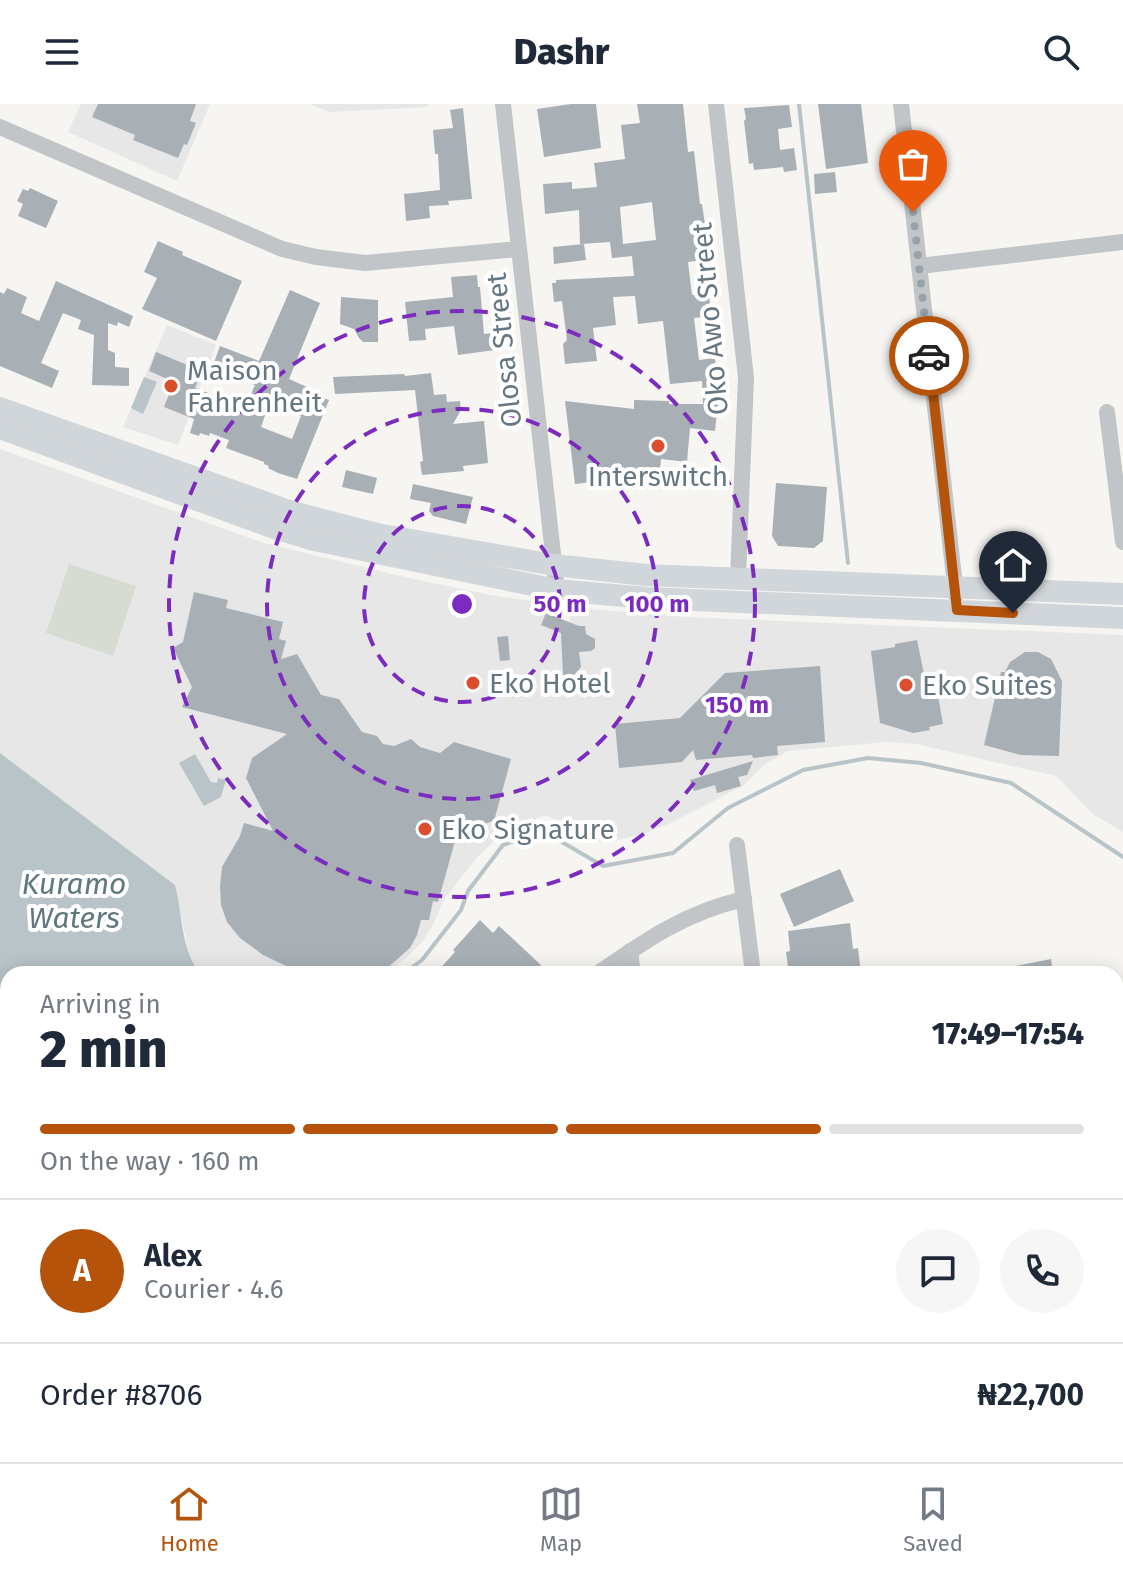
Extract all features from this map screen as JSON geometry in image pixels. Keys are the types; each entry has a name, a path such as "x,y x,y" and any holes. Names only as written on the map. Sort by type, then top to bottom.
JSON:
{"main road":[{"path":"0,408 292,512 377,534 554,565 646,575 1123,594"},
{"path":"0,428 314,540 557,590 647,598 1123,618"}],"street":[{"name":"Olosa Street","path":"503,104 557,590"},
{"name":"Oko Awo Street","path":"716,104 746,378 738,578"},
{"path":"901,104 957,610"},
{"path":"0,127 282,249 316,257 365,263 519,249"},
{"path":"919,266 1123,242"},
{"path":"1107,412 1123,542"},
{"path":"737,845 752,966"},
{"path":"608,966 673,924 744,899"},
{"path":"630,951 632,966"}],"shaded area":[{"path":"81,104 210,104 177,181 68,132"},
{"path":"310,104 428,104 429,107 329,112"},
{"name":"Maison Fahrenheit","path":"167,325 216,345 178,445 123,427"},
{"name":"Eko Hotel","path":"0,449 264,543 409,578 543,603 546,613 569,622 578,608 684,617 1123,635 1123,832 1093,814 1056,776 916,744 886,742 788,751 764,765 744,785 643,834 600,842 545,815 501,835 479,855 445,898 422,942 395,966 195,966 188,950 175,885 0,753"},
{"path":"69,564 136,586 113,656 46,633"}],"water":[{"path":"144,377 157,382 143,414 131,408"},
{"name":"Kuramo Waters","path":"0,753 175,885 186,943 195,966 0,966"},
{"path":"195,754 211,782 217,783 218,778 226,780 221,797 204,806 179,763"}],"building":[{"path":"98,104 196,104 190,121 196,123 178,158 133,140 135,135 92,117"},
{"path":"596,104 601,148 544,157 537,109"},
{"path":"637,104 683,104 688,152 694,151 710,259 688,262 692,295 709,293 711,316 694,318 699,360 715,358 719,394 715,431 690,428 687,462 661,459 659,483 611,478 610,484 601,485 601,481 575,484 565,401 634,409 634,400 703,404 702,381 670,384 663,321 638,324 635,296 613,297 616,325 593,328 597,361 565,364 563,344 567,340 562,301 554,302 552,283 556,280 634,276 632,256 612,258 610,242 580,244 579,210 545,214 543,184 572,182 572,189 597,187 594,163 625,159 621,125 640,123","holes":["652,202 656,240 623,244 620,207"]},
{"path":"818,104 861,104 868,163 826,169"},
{"path":"789,105 792,127 778,129 780,150 794,148 797,170 784,172 783,167 754,170 753,163 749,164 744,108"},
{"path":"463,108 472,199 429,206 430,218 406,221 404,194 440,190 433,130 453,128 450,110"},
{"path":"835,172 837,192 815,194 814,174"},
{"path":"30,188 58,201 46,228 18,216 23,204 17,201 23,189 28,191"},
{"path":"158,241 242,281 216,341 142,309 157,278 144,272"},
{"path":"584,244 586,260 554,264 553,247"},
{"path":"477,275 484,334 492,333 495,350 458,355 454,326 425,329 426,340 409,341 405,302 453,297 451,277"},
{"path":"56,281 133,316 129,327 118,322 117,326 108,323 108,350 115,353 115,367 129,368 129,386 92,385 94,335 78,329 81,320 63,313 41,363 59,371 52,388 0,366 0,292 4,294 7,288 27,297 21,313 39,321"},
{"path":"290,290 320,303 289,379 307,387 305,391 329,400 297,479 226,448 229,440 210,433 209,436 200,433 199,436 190,433 194,419 164,407 174,382 149,371 156,352 202,371 195,388 245,407 255,385 212,368 220,346 259,361","holes":["276,406 301,416 292,439 261,427 268,407 275,410"]},
{"path":"341,297 378,300 378,342 363,342 354,329 340,324"},
{"path":"431,373 434,395 446,394 447,402 460,401 461,410 453,424 484,421 488,463 463,466 464,471 422,475 415,390 335,394 333,377"},
{"path":"346,470 377,478 373,494 342,487"},
{"path":"776,483 827,487 823,541 814,548 778,546 772,536"},
{"path":"413,484 473,497 466,524 433,516 429,511 431,503 410,499"},
{"name":"Eko Hotel","path":"194,592 228,600 226,608 283,622 279,639 286,641 281,659 297,654 321,695 339,699 362,732 377,736 383,744 394,746 411,739 420,747 440,753 454,742 511,759 494,821 487,823 482,835 470,833 468,838 457,834 438,902 433,901 429,920 421,920 410,948 389,966 286,966 263,955 240,938 227,922 221,905 222,867 244,823 273,831 246,778 252,758 287,734 182,707 192,687 173,648 183,642"},
{"path":"546,613 585,626 586,634 595,639 595,648 579,652 581,667 574,675 563,675 561,633 541,625"},
{"path":"508,636 510,660 500,661 497,637"},
{"name":"Eko Suites","path":"917,640 924,674 934,673 943,724 913,733 880,723 871,651"},
{"path":"1025,652 1038,652 1051,659 1062,681 1059,756 1021,755 984,745 1001,672 1005,672 1010,662"},
{"path":"820,666 825,742 777,746 778,755 753,758 752,755 696,760 693,750 682,762 619,768 615,724 680,718 725,673"},
{"path":"753,761 747,775 738,777 741,786 717,793 715,785 694,791 690,780"},
{"path":"840,869 854,901 794,927 780,894"},
{"path":"480,920 493,933 499,926 541,965 442,966 455,952 453,950"},
{"path":"850,923 853,949 858,948 860,966 788,966 788,931"},
{"path":"1051,959 1052,966 1016,966"}],"waterway":[{"path":"799,104 848,563"},
{"path":"414,966 461,910 468,891 503,845 543,831 603,866 673,853 728,808 803,770 868,758 921,763 1011,783 1123,857"}],"way so far":[{"path":"913,212 929,356"}],"place":[{"name":"Maison Fahrenheit","path":"171,386"},
{"name":"Interswitch","path":"658,446"},
{"name":"Eko Hotel","path":"473,683"},
{"name":"Eko Suites","path":"906,685"},
{"name":"Eko Signature","path":"425,829"}],"route":[{"path":"929,356 957,610 1013,613"}]}
